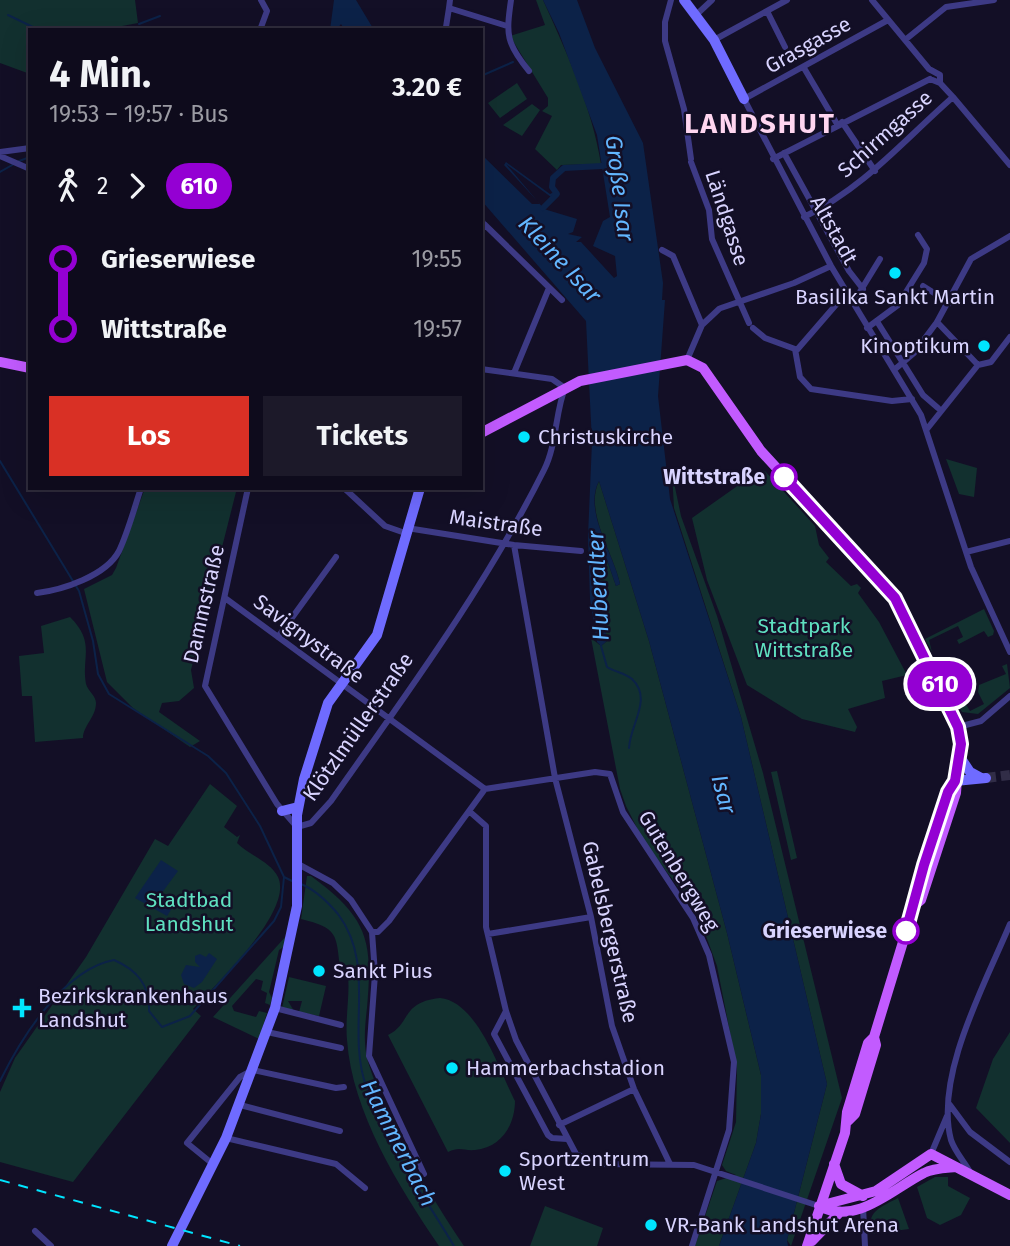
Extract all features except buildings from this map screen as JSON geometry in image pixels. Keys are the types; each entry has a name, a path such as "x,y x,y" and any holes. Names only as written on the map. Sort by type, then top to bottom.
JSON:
{"main road":[{"path":"483,432 565,388 589,379 687,360 703,368 761,451 895,598 958,727 960,757 955,781 948,792 913,898 915,905 874,1038 876,1045 855,1114 848,1122 808,1246"},
{"path":"0,362 28,368"},
{"path":"931,1154 1010,1195"},
{"path":"907,1185 931,1154"},
{"path":"808,1246 839,1213 863,1201 931,1154"},
{"path":"834,1164 841,1184 863,1201"},
{"path":"819,1206 881,1201 931,1170 956,1167"},
{"path":"819,1206 839,1213"}],"street":[{"path":"261,0 267,11 261,28"},
{"path":"446,27 450,0"},
{"path":"511,0 507,26 513,51 529,71"},
{"name":"Ländgasse","path":"671,0 665,22 666,41 684,109 691,160 709,210 712,239 737,300 751,326 761,336 787,344 796,351"},
{"name":"Altstadt","path":"684,0 714,40 773,159 831,266 912,399 927,429 942,482 981,591 1010,652"},
{"path":"696,15 712,0"},
{"path":"714,40 787,0"},
{"path":"872,0 929,69 940,75 940,83"},
{"path":"905,40 946,7 994,0"},
{"path":"449,8 507,26"},
{"path":"767,11 785,47"},
{"name":"Grasgasse","path":"744,99 888,20"},
{"path":"804,68 839,123 875,172"},
{"path":"929,69 930,79"},
{"path":"773,159 839,123 930,79 940,83 1010,164"},
{"name":"Schirmgasse","path":"804,217 875,172 953,97"},
{"path":"1,155 28,148"},
{"name":"Altstadt","path":"784,153 849,271 863,289"},
{"path":"1,155 28,168"},
{"path":"483,223 562,300"},
{"path":"867,328 898,305 924,263 927,249 918,235"},
{"path":"894,370 914,353 937,322 950,303 971,259 1010,236"},
{"path":"662,250 673,256 702,325"},
{"path":"853,303 880,259"},
{"path":"687,360 702,325 720,309 737,300 794,283 831,266"},
{"path":"923,286 950,303"},
{"path":"514,373 549,288"},
{"path":"847,292 796,351 800,377 811,389 893,403 912,399"},
{"path":"937,322 978,365"},
{"path":"878,323 923,395 938,408"},
{"path":"927,429 978,365 985,361 991,362 1010,337"},
{"path":"483,369 552,379 565,388"},
{"name":"Klötzlmüllerstraße","path":"172,1246 226,1138 275,1008 287,960 297,887 298,827 311,823 331,801 459,618 505,543 546,467 565,388"},
{"path":"547,397 560,410"},
{"path":"37,593 71,584 111,562 118,552 140,490"},
{"name":"Dammstraße","path":"248,490 205,686 282,811 298,827"},
{"name":"Maistraße","path":"346,490 385,526 514,545 581,551"},
{"path":"298,827 298,807 326,709 377,635 405,530 419,490"},
{"path":"966,552 1010,541"},
{"name":"Gabelsbergerstraße","path":"514,545 555,778 590,917 612,1026 634,1089 670,1164"},
{"path":"278,638 336,557"},
{"name":"Savignystraße","path":"225,597 485,789"},
{"path":"958,727 981,721 1010,696"},
{"path":"955,781 984,778 968,769 960,757"},
{"name":"Gutenbergweg","path":"555,778 604,771 610,774 623,812 692,918 709,955 734,1062 732,1117 692,1246"},
{"path":"372,932 378,932 389,921 485,789 555,778"},
{"path":"282,811 298,807"},
{"path":"469,811 486,826 488,934 506,1011 516,1040 559,1125 580,1158 598,1164 694,1165 819,1206"},
{"path":"298,869 333,883 351,900 372,932 375,974 369,1056 424,1174"},
{"path":"488,934 590,917"},
{"path":"971,1174 952,1141 949,1108 957,1050 1010,924"},
{"path":"275,1008 341,1025"},
{"path":"506,1011 494,1034 548,1135 552,1138 567,1139"},
{"path":"267,1032 341,1048"},
{"path":"253,1070 336,1088 344,1087"},
{"name":"Klötzlmüllerstraße","path":"214,1165 187,1143 240,1077 253,1070"},
{"path":"559,1125 634,1089"},
{"path":"240,1105 340,1131"},
{"path":"931,1154 949,1108"},
{"path":"949,1108 970,1132 1010,1162"},
{"path":"226,1138 336,1164 365,1188"},
{"path":"863,1201 865,1246"},
{"path":"35,1231 51,1246"}],"green space":[{"path":"0,0 135,0 138,23 112,28 28,28 28,73 0,63"},
{"path":"536,0 543,0 561,39 591,122 601,164 561,165 557,170 535,149 552,116 542,111 548,106 548,98 510,36 545,25"},
{"path":"517,83 527,99 500,118 488,103"},
{"path":"532,104 540,110 522,136 503,125"},
{"path":"946,459 977,468 974,497 959,494"},
{"name":"Stadtpark Wittstraße","path":"760,470 765,471 815,526 819,545 829,558 826,562 851,586 857,584 861,588 858,593 879,622 907,675 882,681 885,698 848,709 857,727 855,732 802,719 747,685 707,580 692,518"},
{"path":"672,473 681,516 717,616 763,773 842,1098 791,1246 787,1240 827,1084 741,717 674,508"},
{"path":"599,481 649,641 727,933 761,1075 761,1114 756,1143 719,1246 695,1246 717,1181 736,1175 726,1171 722,1165 736,1122 737,1068 717,966 698,914 643,840 620,789 591,638 601,646 607,641 599,584 600,554 606,557 616,586 620,584 597,519 595,493"},
{"path":"144,490 236,490 191,670 194,688 179,701 162,703 159,712 200,741 190,747 133,708 107,682 84,589 112,575"},
{"path":"984,609 994,631 993,635 988,637 984,631 959,644 957,640 963,637 958,626 929,640 932,652 925,639"},
{"path":"70,617 83,635 86,684 95,698 95,708 83,738 35,742 32,696 22,696 19,656 44,653 41,626"},
{"path":"1007,664 1010,688 978,714 962,712 957,704 964,701 970,711 984,704 978,692 979,685 1006,674 1002,666"},
{"path":"777,771 797,858 791,860 771,772"},
{"name":"Stadtbad Landshut","path":"210,784 237,806 224,827 237,837 240,835 237,843 270,867 278,877 280,891 275,909 250,947 193,1009 201,1016 73,1182 0,1162 0,1092 15,1058 86,957 155,839 168,846"},
{"path":"307,876 311,876 345,905 363,932 369,965 365,1035 368,1062 410,1157 464,1246 439,1246 408,1199 368,1121 351,1067 347,1040 348,975 340,968 336,940 329,929 301,919"},
{"path":"287,935 285,946 279,950 269,992 272,998 270,1005 265,1003 267,993 261,990 263,981 256,979 232,1006 234,1011 256,1017 259,1011 267,1013 259,1039 213,1017"},
{"path":"289,977 326,986 319,1016 299,1012 302,1001 288,1001 294,1011 282,1008"},
{"name":"Hammerbachstadion","path":"440,998 453,1002 466,1011 476,1024 486,1039 515,1101 505,1134 484,1148 448,1152 388,1035 419,1004"},
{"path":"1010,1032 1010,1143 976,1108 993,1059"},
{"path":"935,1177 948,1177 948,1186 970,1198 961,1215 940,1225 927,1218 917,1187"},
{"path":"898,1198 909,1229 871,1234 871,1220 876,1211"},
{"path":"545,1206 603,1228 597,1246 530,1246"}],"water":[{"path":"334,0 356,0 373,28 344,28 341,24 338,28 330,28"},
{"path":"543,0 577,0 595,48 643,143 663,283 662,300 665,300 658,396 670,499 741,717 827,1084 787,1240 788,1246 719,1246 756,1143 761,1114 761,1075 727,933 649,641 599,481 595,493 597,519 620,584 616,586 606,557 600,554 599,584 607,641 601,646 597,642 590,599 588,536 592,442 586,321 483,202 483,156 532,204 540,204 544,209 577,219 573,232 568,234 582,237 576,242 581,242 614,278 617,276 615,256 593,246 603,221 610,217 597,135 559,33"},
{"path":"506,162 550,194 556,191 551,197 506,164 537,201 504,165"},
{"path":"161,860 178,871 161,894 174,905 167,916 135,898"},
{"path":"209,953 217,959 202,982 194,988 184,984 181,975 186,965 200,967 195,962 195,956 200,954 206,957"}],"waterway":[{"path":"8,15 35,28"},
{"path":"139,24 160,16"},
{"path":"483,75 513,62"},
{"name":"Hammerbach","path":"19,161 28,158"},
{"name":"Hammerbach","path":"0,172 14,164"},
{"path":"543,208 557,194 552,187 553,178 564,168 602,166"},
{"name":"Hammerbach","path":"0,461 79,591 93,641 98,674 109,694 208,756 226,773 260,826 284,877 292,881"},
{"name":"Huberalter","path":"601,646 607,667 632,679 641,695 629,748"},
{"path":"0,1081 20,1045 46,1008 61,991 96,966 114,960 135,974 147,993 149,1011 162,1027 190,1016 274,921 281,907 284,877"},
{"name":"Hammerbach","path":"301,884 330,905 350,934 359,976 359,1042 366,1086 394,1148 454,1246"}],"tunnel":[{"path":"986,778 1010,775"}],"railway":[{"path":"0,1180 240,1246"}],"bus line":[{"name":"610","path":"784,477 895,598 939,682 958,727 961,744 955,781 948,792 913,898 915,905 906,931"}],"place":[{"name":"Basilika Sankt Martin","path":"895,273"},
{"name":"Kinoptikum","path":"984,346"},
{"name":"Christuskirche","path":"524,437"},
{"name":"Wittstraße","path":"784,477"},
{"name":"Grieserwiese","path":"906,931"},
{"name":"Sankt Pius","path":"319,971"},
{"name":"Bezirkskrankenhaus Landshut","path":"22,1008"},
{"name":"Hammerbachstadion","path":"452,1068"},
{"name":"Sportzentrum West","path":"505,1171"},
{"name":"VR-Bank Landshut Arena","path":"651,1225"}],"district":[{"name":"LANDSHUT","path":"760,123"}],"water label":[{"name":"Große Isar","path":"620,188"},
{"name":"Kleine Isar","path":"560,259"},
{"name":"Isar","path":"724,794"}]}
